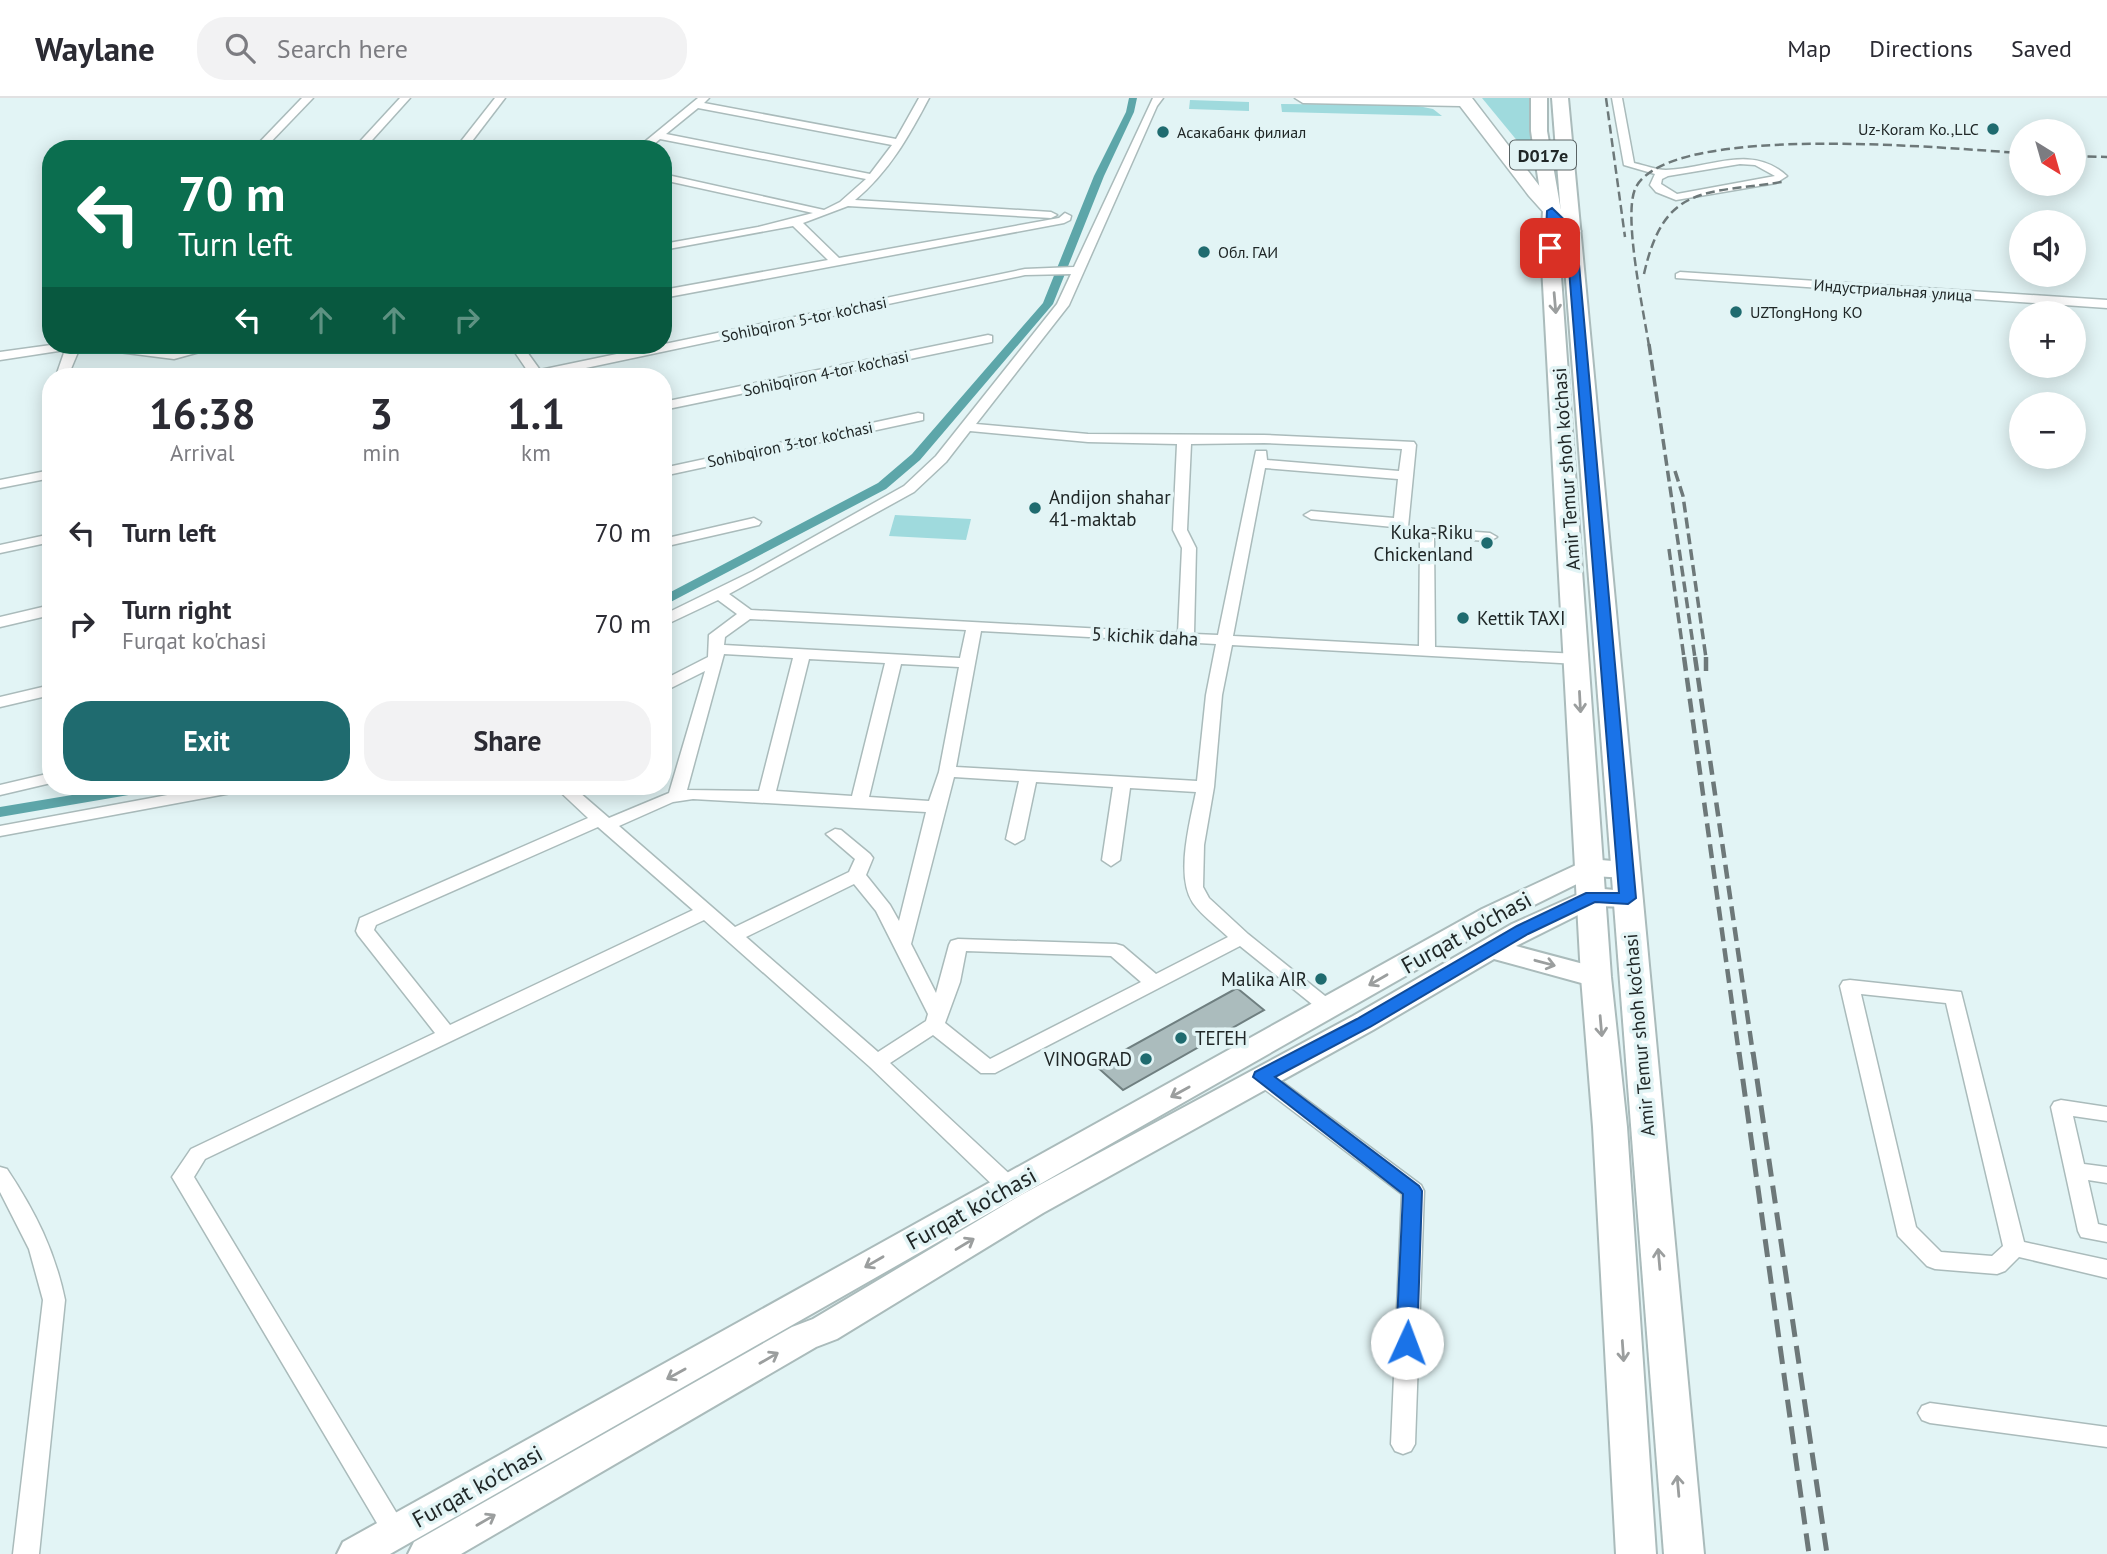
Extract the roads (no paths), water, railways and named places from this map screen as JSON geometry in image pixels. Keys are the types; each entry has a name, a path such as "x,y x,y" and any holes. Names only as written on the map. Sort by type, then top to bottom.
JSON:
{"highway":[{"path":"1303,98 1464,100 1562,221"}],"main road":[{"name":"Amir Temur shoh ko'chasi","path":"1539,98 1539,131 1562,221 1550,248 1596,977 1610,1127 1636,1554"},
{"name":"Amir Temur shoh ko'chasi","path":"1560,98 1562,221 1626,869 1684,1554"},
{"path":"1591,882 1626,869"},
{"path":"1591,882 1628,898"},
{"name":"Furqat ko'chasi","path":"427,1554 804,1337 825,1329 1032,1205 1080,1181 1493,949 1591,882"},
{"name":"Furqat ko'chasi","path":"356,1554 1492,915 1591,882"},
{"path":"1493,949 1596,977"}],"street":[{"path":"267,140 308,98"},
{"path":"367,140 405,98"},
{"path":"467,140 500,98"},
{"path":"672,245 794,221 825,213 846,203 900,143 924,98"},
{"path":"672,616 758,574 909,489 941,459 1063,305 1076,270 1124,175 1152,106 1158,98"},
{"path":"1617,98 1629,165 1665,173 1740,161 1756,162 1782,176 1776,180 1676,197 1655,185 1657,177 1665,173"},
{"path":"652,140 700,102 900,143"},
{"path":"658,135 871,177"},
{"path":"672,179 825,213"},
{"path":"672,292 1064,220 1065,216 846,203"},
{"path":"794,221 835,261"},
{"name":"Sohibqiron 5-tor ko'chasi","path":"672,347 1012,275 1049,269 1076,270"},
{"name":"Индустриальная улица","path":"1680,276 2107,304"},
{"name":"Sohibqiron 4-tor ko'chasi","path":"672,404 988,339"},
{"path":"0,356 42,350"},
{"name":"Sohibqiron 5-tor ko'chasi","path":"573,368 639,354"},
{"name":"Sohibqiron 3-tor ko'chasi","path":"672,470 918,417"},
{"path":"964,427 1088,438 1264,439 1409,445 1400,531 1490,537"},
{"path":"1264,439 1214,695 1205,788 1195,845 1194,887 1201,901 1241,938 1330,1008"},
{"path":"1184,440 1180,530 1189,548 1186,638"},
{"path":"1259,463 1406,476"},
{"path":"0,484 42,476"},
{"path":"1311,515 1401,523"},
{"path":"672,541 754,522"},
{"path":"1427,533 1427,651"},
{"path":"0,549 42,540"},
{"path":"677,796 717,654 717,635 747,614 718,593"},
{"path":"0,622 42,612"},
{"name":"5 kichik daha","path":"747,614 1578,659"},
{"path":"903,943 947,772 974,626"},
{"path":"672,682 717,654 802,654 968,663"},
{"path":"766,796 802,654"},
{"path":"859,803 894,659"},
{"path":"0,702 42,692"},
{"path":"947,772 1205,788"},
{"path":"1015,839 1029,776"},
{"path":"0,790 42,780"},
{"path":"1111,860 1122,782"},
{"path":"0,831 194,795"},
{"path":"572,795 877,1062 1008,1186"},
{"path":"447,1035 365,931 368,922 604,822 677,796 766,796 936,807"},
{"path":"733,936 858,875 864,858 835,834"},
{"path":"858,875 884,909 903,943 936,1019 988,1068 1241,938"},
{"path":"396,1532 183,1177 198,1154 705,912"},
{"path":"877,1062 936,1019 950,982 958,945 1115,950 1153,982"},
{"path":"1850,986 1954,997 2015,1248 1997,1265 1935,1260 1906,1230 1850,986"},
{"path":"1262,1077 1413,1191 1403,1444"},
{"path":"2107,1114 2061,1107 2089,1231 2107,1234"},
{"path":"2076,1171 2107,1175"},
{"path":"0,1175 27,1216 47,1260 54,1300 26,1554"},
{"path":"2015,1248 2107,1269"},
{"path":"1930,1413 2107,1437"}],"waterway":[{"path":"672,597 882,486 916,457 1048,304 1099,176 1130,112 1133,98"},
{"path":"0,812 99,795"}],"railway":[{"path":"1606,98 1625,237"},
{"path":"1649,346 1633,240 1632,200 1636,187 1660,166 1702,153 1755,146 1878,145 2009,152"},
{"path":"2086,156 2107,157"},
{"path":"1644,274 1652,245 1663,223 1676,209 1691,199 1709,193 1782,182"},
{"path":"1649,344 1695,658"},
{"path":"1675,471 1683,496 1706,658"},
{"path":"1669,549 1684,658"},
{"path":"1684,657 1739,1054"},
{"path":"1695,657 1753,1054"},
{"path":"1706,658 1706,671"},
{"path":"1739,1052 1809,1554"},
{"path":"1753,1052 1827,1554"}],"place":[{"name":"Uz-Koram Ko.,LLC","path":"1993,129"},
{"name":"Асакабанк филиал","path":"1163,132"},
{"name":"Обл. ГАИ","path":"1204,252"},
{"name":"UZTongHong KO","path":"1736,312"},
{"name":"Andijon shahar 41-maktab","path":"1035,508"},
{"name":"Kuka-Riku Chickenland","path":"1487,543"},
{"name":"Kettik TAXI","path":"1463,618"},
{"name":"Malika AIR","path":"1321,979"},
{"name":"ТЕГЕН","path":"1181,1038"},
{"name":"VINOGRAD","path":"1146,1059"}]}
